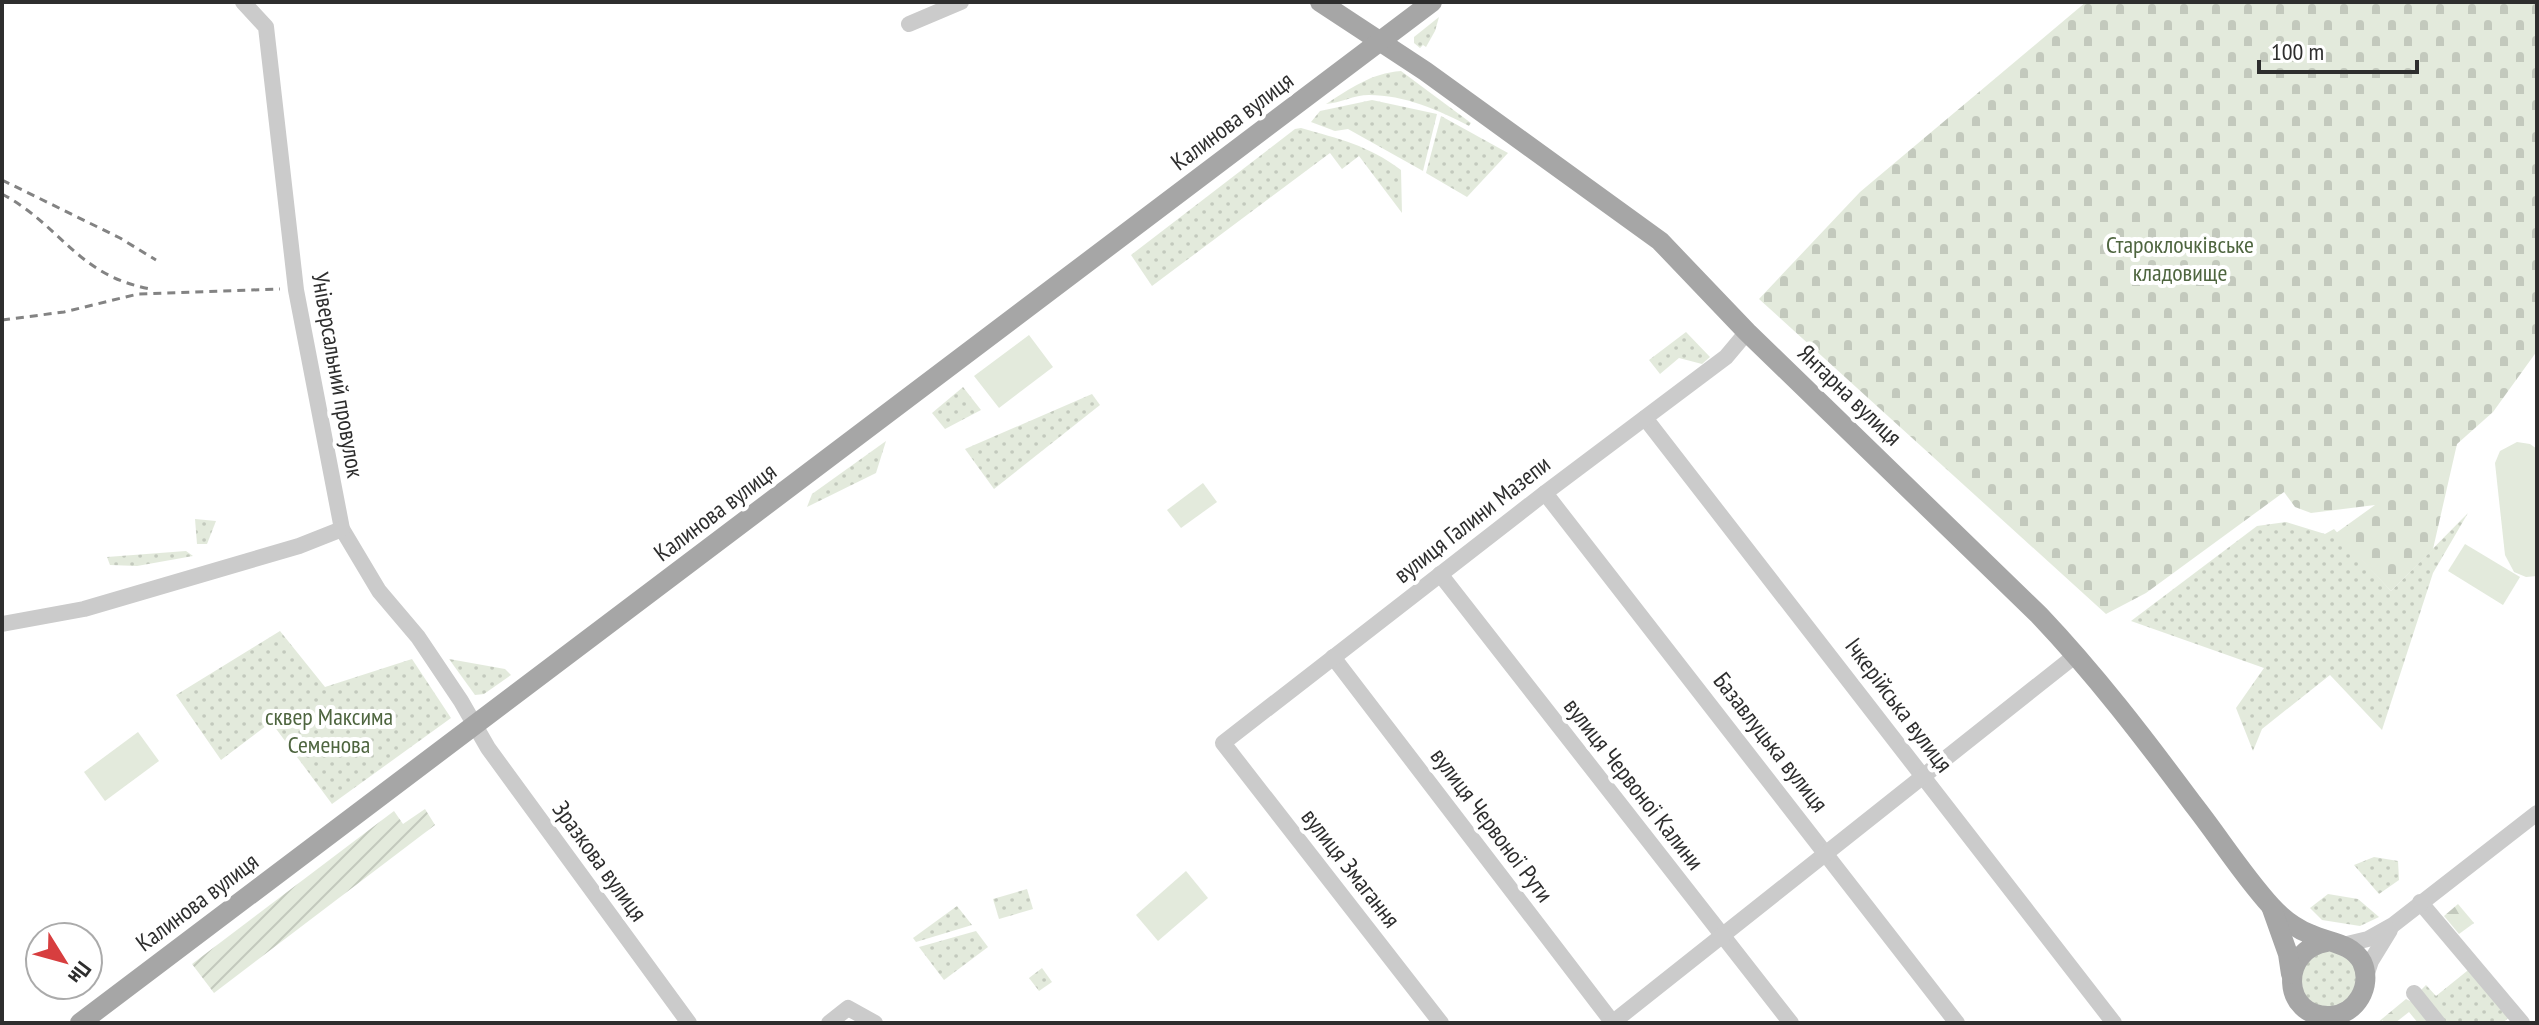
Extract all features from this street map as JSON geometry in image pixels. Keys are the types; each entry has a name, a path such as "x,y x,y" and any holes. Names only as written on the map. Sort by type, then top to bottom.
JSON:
{"main road":[{"name":"Янтарна вулиця","path":"1320,2 1644,228 1679,259 1747,332 1986,562 2076,655 2149,744 2270,905 2297,928 2335,943"},
{"name":"Калинова вулиця","path":"80,1023 1432,2"},
{"name":"Янтарна вулиця","path":"2270,905 2288,954 2293,985"},
{"path":"2335,943 2357,955 2365,979 2356,1004 2334,1018 2311,1012 2293,985 2297,959 2303,952 2310,947 2335,943"}],"street":[{"name":"Універсальний провулок","path":"243,2 266,27 296,290 342,529 379,591 418,637 474,726"},
{"path":"909,24 961,2"},
{"name":"вулиця Галини Мазепи","path":"1223,743 1730,354 1747,332"},
{"name":"Ічкерійська вулиця","path":"1645,418 2114,1023"},
{"name":"Базавлуцька вулиця","path":"1545,493 1957,1023"},
{"path":"2,624 84,609 299,546 342,529"},
{"name":"вулиця Червоної Калини","path":"1440,574 1791,1023"},
{"path":"1613,1023 2076,655"},
{"name":"вулиця Червоної Рути","path":"1333,657 1613,1023"},
{"name":"Зразкова вулиця","path":"474,726 689,1023"},
{"name":"вулиця Змагання","path":"1223,743 1441,1023"},
{"path":"2335,943 2368,939 2393,925 2537,813"},
{"path":"2420,902 2515,1020"},
{"path":"2365,979 2371,961 2393,925"},
{"path":"2293,985 2304,1023"},
{"path":"2414,993 2438,1023"},
{"path":"829,1023 848,1008 875,1023"}],"green space":[{"name":"Староклочківське кладовище","path":"2086,2 2537,2 2537,351 2493,412 2457,444 2433,549 2391,591 2336,533 2375,505 2311,513 2295,507 2284,492 2146,593 2106,614 1759,299 1860,192"},
{"path":"1439,17 1426,47 1423,45 1420,48 1414,43 1414,37"},
{"path":"1401,71 1471,123 1469,126 1433,109 1382,96 1363,95 1326,104 1370,78"},
{"path":"1372,100 1437,114 1423,171 1348,129 1335,131 1311,122 1320,111"},
{"path":"1441,116 1508,153 1467,197 1426,173"},
{"path":"1301,128 1365,149 1401,170 1402,213 1359,156 1342,169 1330,153 1152,286 1131,255 1295,129"},
{"path":"1686,332 1710,357 1702,364 1679,358 1660,374 1649,360"},
{"path":"1029,335 1053,367 999,408 974,376"},
{"path":"963,387 981,410 945,429 932,413"},
{"path":"1092,394 1100,405 994,489 965,449"},
{"path":"886,441 876,473 807,507 812,494"},
{"path":"2517,442 2530,444 2537,449 2537,576 2526,577 2514,572 2505,555 2495,463 2500,451"},
{"path":"1203,483 1217,502 1181,528 1167,510"},
{"path":"2468,513 2433,573 2382,730 2330,675 2262,729 2253,751 2236,708 2264,668 2131,621 2257,526 2286,522 2325,534 2334,529 2391,591"},
{"path":"195,519 216,521 207,544 197,544"},
{"path":"2465,544 2520,577 2503,605 2448,571"},
{"path":"186,551 193,556 137,566 110,565 107,557"},
{"name":"сквер Максима Семенова","path":"280,631 325,687 412,659 451,718 332,804 271,722 221,760 176,695"},
{"path":"449,659 505,669 511,675 484,694 475,695"},
{"path":"138,732 159,761 105,801 84,772"},
{"path":"425,809 435,825 214,993 192,964 394,811 403,824"},
{"path":"2374,857 2398,861 2399,880 2379,894 2354,865"},
{"path":"1186,871 1208,898 1158,941 1136,915"},
{"path":"1027,889 1033,909 999,919 993,899"},
{"path":"2328,894 2358,899 2379,917 2360,926 2322,920 2310,908"},
{"path":"2458,904 2474,923 2459,934 2444,916"},
{"path":"957,906 972,925 916,942 913,938"},
{"path":"976,931 988,947 944,980 919,947"},
{"path":"2324,949 2351,958 2359,977 2347,1004 2318,1008 2303,995 2301,967"},
{"path":"2472,967 2512,1014 2503,1023 2441,1023 2417,994 2426,985 2436,996"},
{"path":"1042,968 1052,982 1039,991 1029,978"},
{"path":"2406,999 2420,1006 2434,1023 2418,1023 2409,1012 2395,1023 2382,1020 2383,1023 2377,1023"}],"railway":[{"path":"2,180 120,238 156,260"},
{"path":"2,194 22,206 105,273 151,289"},
{"path":"2,320 64,312 138,294 280,289"}]}
